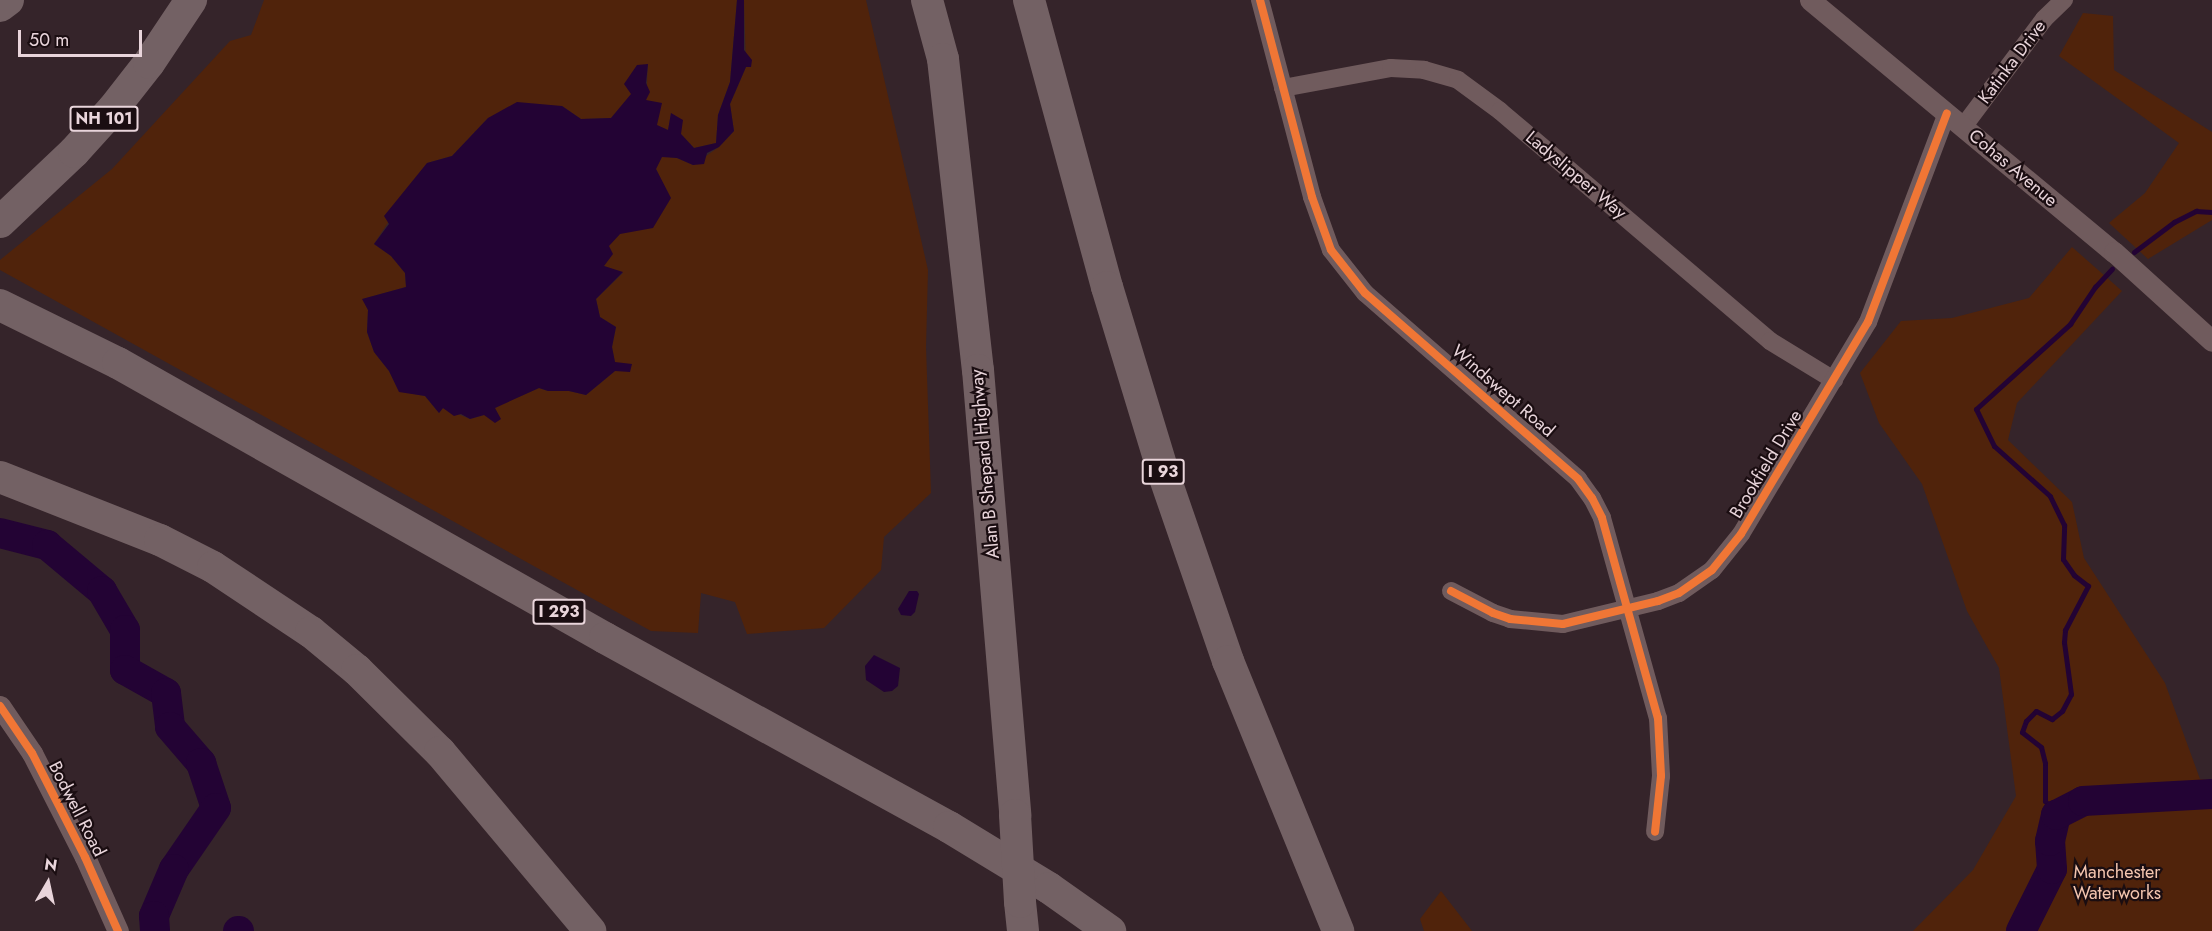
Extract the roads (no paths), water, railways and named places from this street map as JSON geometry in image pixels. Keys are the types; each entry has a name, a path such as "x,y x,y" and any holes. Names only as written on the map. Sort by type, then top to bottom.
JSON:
{"highway":[{"path":"0,6 8,0"},
{"name":"NH 101","path":"0,222 74,152 113,109 191,0"},
{"name":"Alan B Shepard Highway","path":"927,0 943,59 978,370 1022,916"},
{"name":"I 93","path":"1029,0 1107,287 1164,475 1232,671 1338,931"},
{"name":"I 293","path":"0,305 118,363 554,609 949,827 1049,888 1110,931"},
{"path":"0,477 160,540 213,567 311,632 374,686 440,752 590,931"}],"street":[{"name":"Windswept Road","path":"1260,0 1312,197 1331,250 1365,293 1578,479 1592,498 1602,518 1658,718 1661,776 1655,832"},
{"name":"Cohas Avenue","path":"1810,0 2114,252 2212,341"},
{"name":"Katinka Drive","path":"1963,127 2044,19 2064,0"},
{"name":"Ladyslipper Way","path":"1283,88 1391,68 1424,70 1458,80 1500,111 1770,341 1834,380"},
{"name":"Brookfield Drive","path":"1451,591 1493,613 1527,622 1563,624 1628,609 1679,593 1697,582 1728,553 1858,341 1877,302 1947,113"},
{"name":"Bodwell Road","path":"0,706 32,753 85,857 118,931"}],"waterway":[{"path":"2134,252 2174,222 2196,211 2212,212"},
{"path":"2056,815 2045,801 2045,763 2041,747 2022,732 2026,721 2036,711 2052,719 2062,711 2071,694 2064,642 2065,630 2088,586 2074,575 2063,559 2064,525 2050,496 1994,446 1976,409 2070,324 2095,287 2112,269"},
{"path":"0,533 47,545 102,591 125,630 125,670 166,693 170,727 201,763 216,808 174,869 154,916 155,931"},
{"path":"2021,931 2052,869 2050,841 2056,815 2083,801 2212,794"}],"park label":[{"name":"Manchester Waterworks","path":"2117,883"}]}
